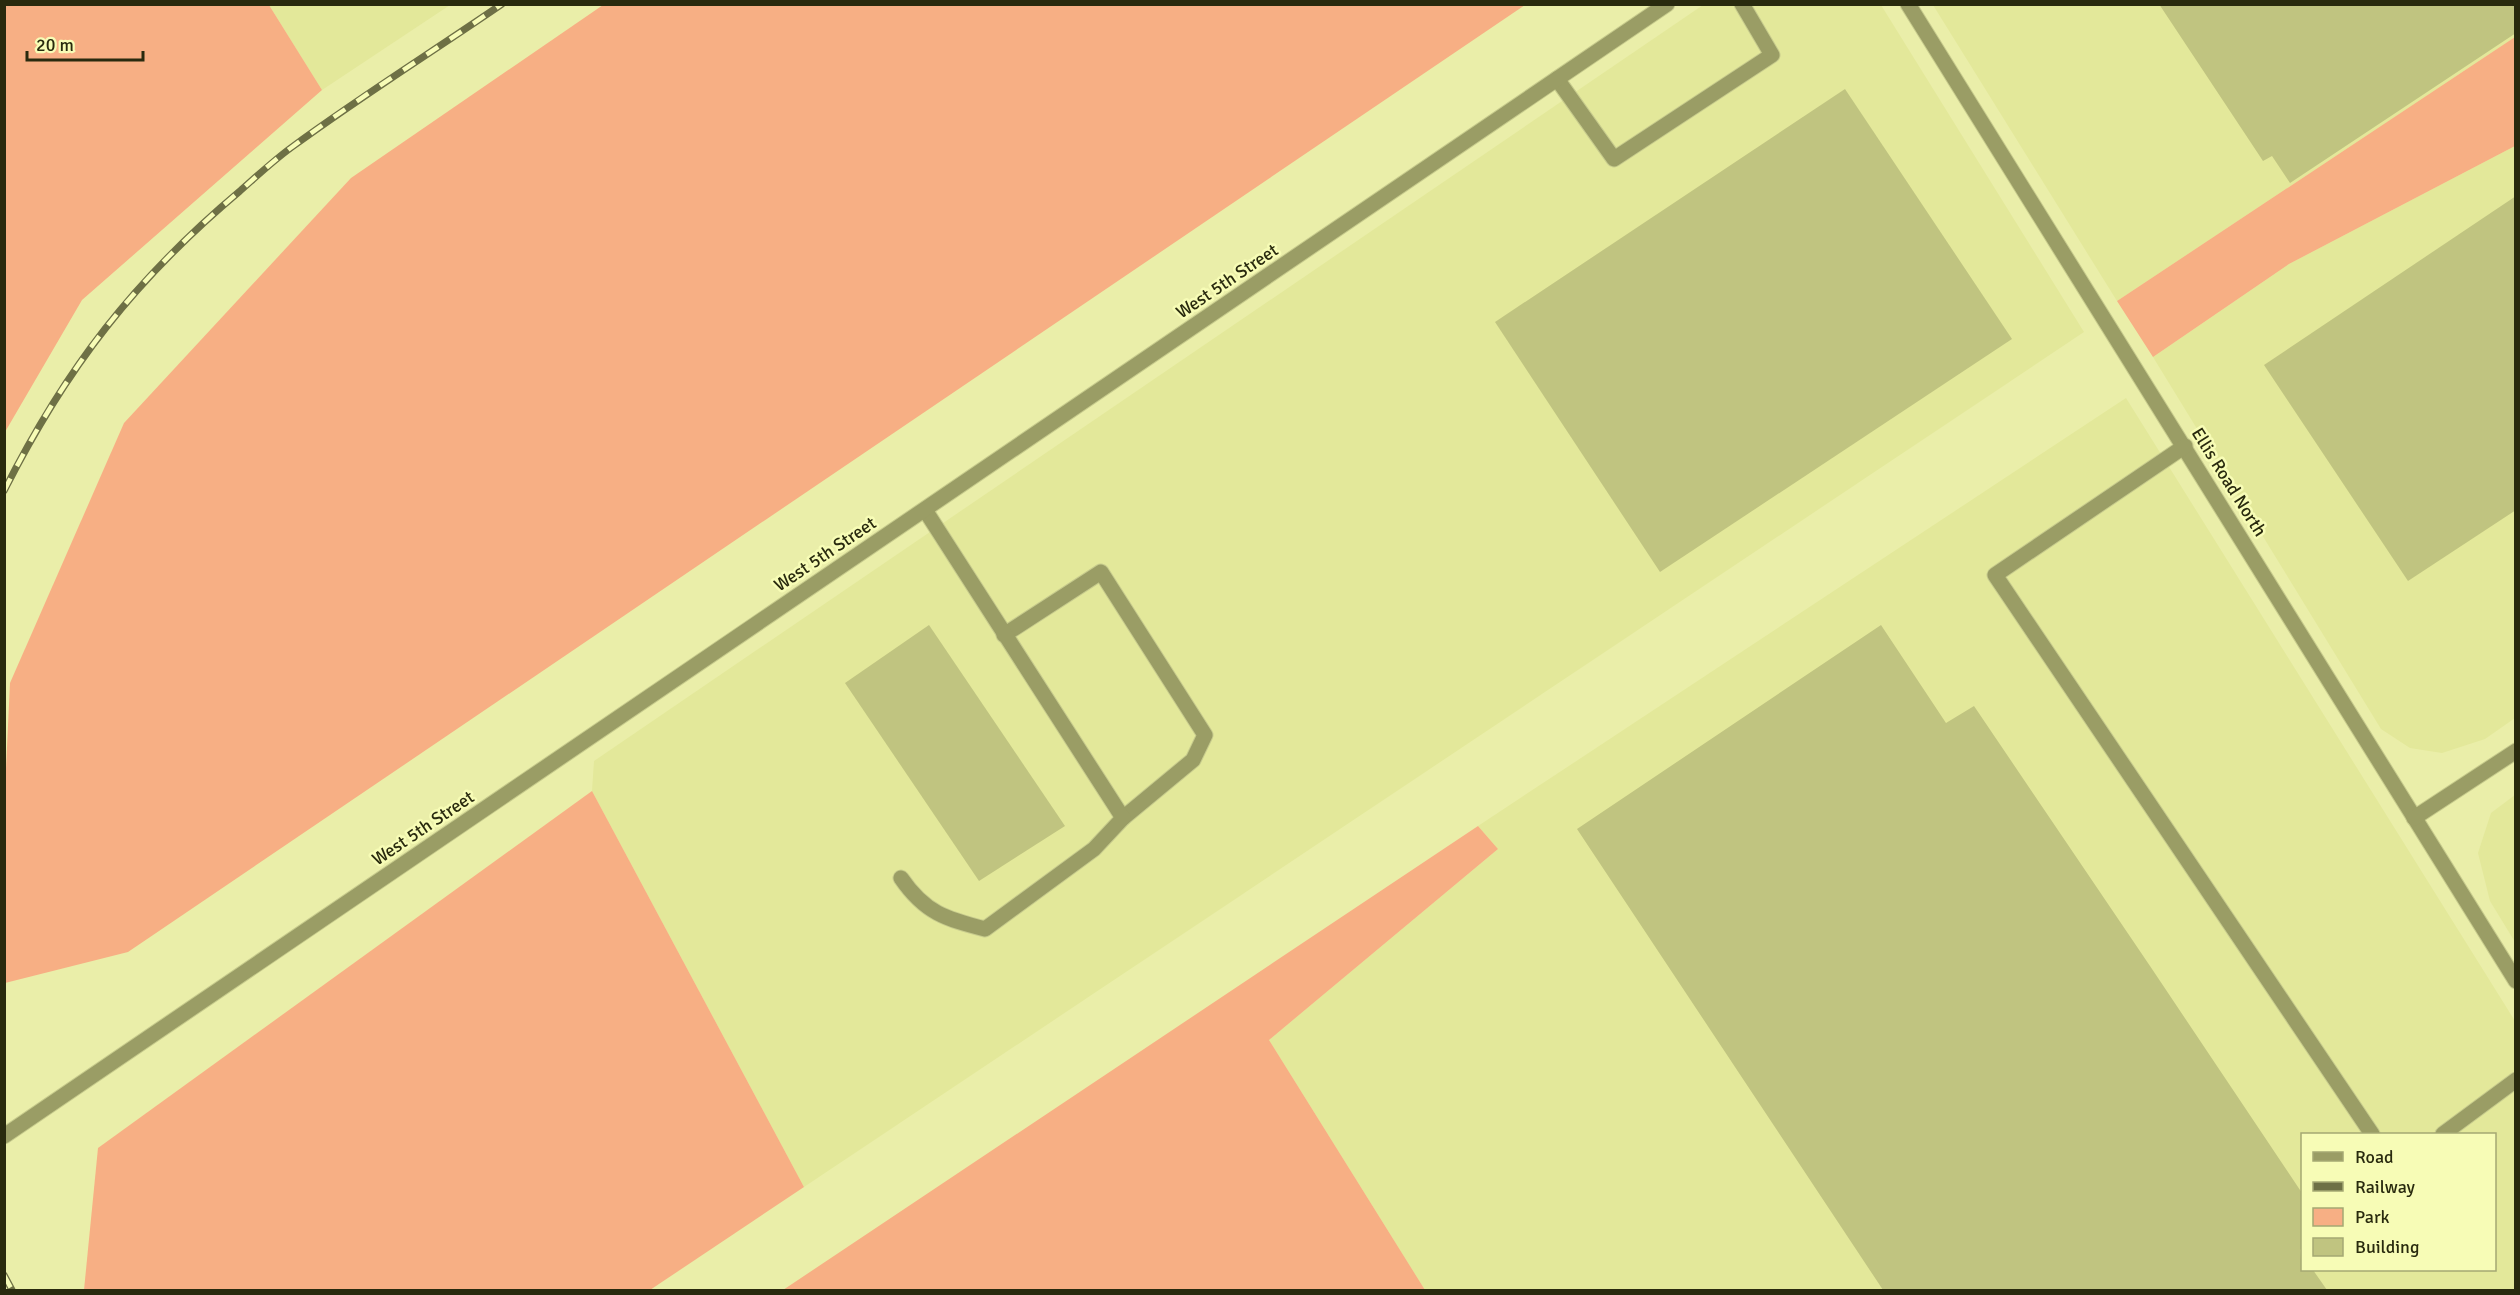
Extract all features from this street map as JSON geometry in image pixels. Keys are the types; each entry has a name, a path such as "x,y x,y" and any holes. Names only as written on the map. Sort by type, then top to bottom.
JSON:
{"street":[{"name":"West 5th Street","path":"4,1136 1667,4"},
{"path":"1557,79 1614,159 1772,55 1742,4"},
{"name":"Ellis Road North","path":"1908,4 2516,981"},
{"path":"2184,446 1995,575 2371,1133"},
{"path":"925,510 1123,818"},
{"path":"901,878 916,900 949,920 985,929 1094,849 1123,818 1193,760 1205,735 1101,572 1004,634"},
{"path":"2414,818 2516,751"},
{"path":"2444,1133 2516,1080"}],"shaded area":[{"path":"269,5 450,5 322,90"},
{"path":"1703,5 1881,5 2084,332 804,1187 592,791 594,761"},
{"path":"1933,5 2515,5 2515,37 2117,301"},
{"path":"2515,146 2515,718 2485,739 2442,753 2410,748 2381,729 2153,357 2289,264"},
{"path":"2126,398 2515,1021 2515,1290 1425,1290 1269,1040 1498,849 1478,826"},
{"path":"2515,795 2515,942 2490,901 2478,853 2491,813"}],"green space":[{"path":"5,4 269,5 322,90 82,300 5,432"},
{"path":"603,5 1525,5 128,952 5,983 4,811 10,683 124,423 351,178"},
{"path":"2515,37 2515,146 2289,264 2153,357 2117,301"},
{"path":"592,791 804,1187 650,1290 84,1290 98,1148"},
{"path":"1478,826 1498,849 1269,1040 1425,1290 783,1290"}],"building":[{"path":"2159,4 2516,4 2516,33 2290,183 2272,156 2263,161"},
{"path":"1845,89 2012,339 1660,572 1495,322"},
{"path":"2516,196 2516,510 2408,581 2264,365"},
{"path":"929,625 1065,826 979,881 845,683"},
{"path":"1881,625 1946,723 1974,706 2150,966 2301,1192 2301,1271 2314,1271 2327,1290 1883,1290 1577,829"}],"railway":[{"path":"4,491 52,405 78,365 135,293 167,258 202,224 285,152 502,4"},
{"path":"4,1275 12,1290"}]}
